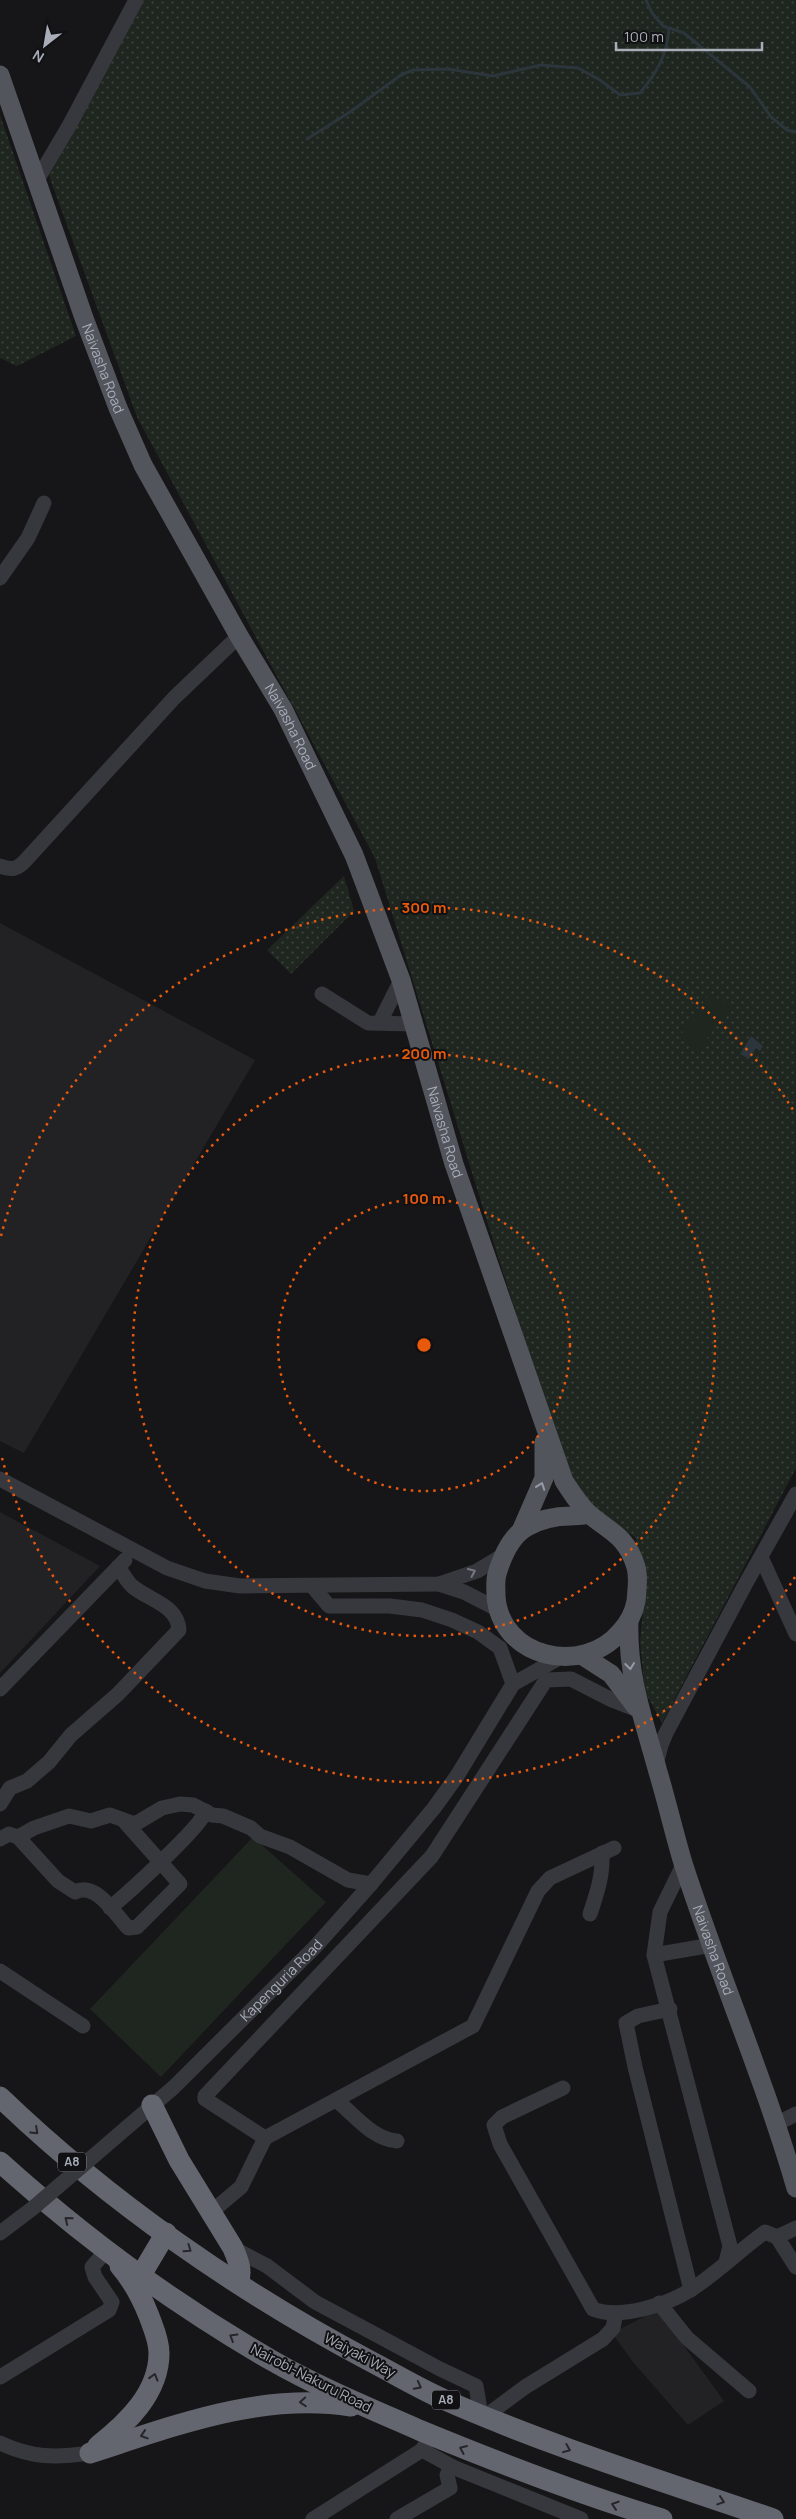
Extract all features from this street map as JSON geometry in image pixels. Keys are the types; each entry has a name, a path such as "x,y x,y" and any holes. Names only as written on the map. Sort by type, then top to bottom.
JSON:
{"highway":[{"name":"Waiyaki Way","path":"0,2098 56,2150 166,2233 238,2283 339,2344 443,2399 483,2416 583,2456 773,2519"},
{"path":"152,2105 179,2160 233,2248 240,2264 241,2275 238,2283"},
{"name":"Nairobi-Nakuru Road","path":"0,2162 106,2251 191,2311 272,2360 369,2408 427,2442 662,2519"},
{"path":"140,2275 166,2233"},
{"path":"90,2453 129,2420 138,2408 150,2389 159,2352 155,2333 134,2286 106,2251"},
{"path":"90,2453 228,2411 308,2402 369,2408"}],"main road":[{"name":"Naivasha Road","path":"0,75 84,318 118,408 143,465 239,636 283,709 354,854 401,980 454,1164 564,1481 576,1500 589,1514"},
{"name":"Naivasha Road","path":"521,1531 544,1478 546,1460 535,1398"},
{"path":"589,1514 616,1532 636,1566 638,1584 635,1609 629,1622 613,1642 583,1656 550,1656 525,1644 507,1631 497,1609 495,1580 502,1556 521,1531 546,1518 589,1514"},
{"path":"629,1622 630,1663 640,1714"},
{"path":"583,1656 611,1674 640,1714"},
{"name":"Naivasha Road","path":"640,1714 684,1863 795,2180"}],"street":[{"path":"37,180 69,126 136,0"},
{"path":"0,578 28,538 44,503"},
{"path":"0,866 10,870 19,867 174,698 239,636"},
{"path":"380,1022 401,980"},
{"path":"322,994 368,1023 414,1024"},
{"path":"0,1479 133,1551 168,1568 205,1581 240,1586 313,1587 440,1584 476,1571 502,1556"},
{"path":"656,1765 666,1733 796,1494"},
{"path":"0,1689 133,1551"},
{"path":"761,1557 796,1634"},
{"path":"0,1804 10,1788 27,1781 43,1768 71,1735 118,1694 179,1630 171,1611 131,1585 118,1567"},
{"path":"440,1584 464,1592 497,1609"},
{"path":"313,1587 328,1606 390,1606 422,1610 478,1632 500,1648 513,1684"},
{"path":"507,1631 513,1654 513,1684"},
{"name":"Kapenguria Road","path":"0,2233 14,2224 188,2074 264,2000 315,1947 371,1884 434,1808 457,1776 513,1684 561,1657"},
{"path":"264,2138 205,2099 205,2096 432,1856 546,1680 571,1679 640,1714"},
{"path":"125,1822 134,1824 162,1808 180,1804 193,1805 206,1810 212,1815 223,1816 251,1828 260,1836 290,1847 348,1880 371,1884"},
{"path":"434,1808 454,1822"},
{"path":"110,1908 143,1879 186,1836 204,1816 206,1810"},
{"path":"0,1839 9,1834 18,1837 58,1881 75,1892 83,1888 90,1890 128,1928 137,1927 180,1884 125,1822 118,1817 110,1815 91,1821 69,1816 34,1828 18,1837"},
{"path":"210,2213 241,2187 264,2138 473,2026 538,1891 550,1878 608,1850 600,1885 590,1914"},
{"path":"684,1863 660,1912 654,1956 670,2009 730,2246 726,2262"},
{"path":"654,1956 712,1945"},
{"path":"0,1971 82,2026"},
{"path":"670,2009 638,2016 626,2023 634,2067 691,2290"},
{"path":"563,2088 502,2117 496,2122 494,2128 500,2144 524,2183 589,2305 596,2310 616,2313 660,2303 691,2290 765,2232 777,2237 796,2267"},
{"path":"336,2100 373,2132 386,2140 397,2141"},
{"path":"776,2124 796,2114"},
{"path":"0,2240 14,2224"},
{"path":"777,2237 796,2228"},
{"path":"233,2248 266,2266 315,2302 440,2369 476,2386 483,2416 525,2387 603,2339 613,2328 616,2313"},
{"path":"0,2377 109,2310 112,2302 95,2277 92,2267 106,2251"},
{"path":"660,2303 687,2338 749,2391"},
{"path":"313,2519 427,2442 451,2466 581,2519"},
{"path":"0,2443 19,2452 37,2456 59,2457 90,2453"},
{"path":"397,2519 450,2488 446,2475 451,2466"}],"shaded area":[{"path":"140,0 796,0 796,1468 662,1723 645,1692 640,1642 646,1574 635,1537 601,1515 585,1501 568,1474 499,1260 375,858 137,417 48,173"},
{"path":"0,115 76,336 17,366 0,358"},
{"path":"344,876 354,911 291,974 267,950"},
{"path":"0,923 255,1060 24,1453 0,1441"},
{"path":"710,993 730,1007 699,1050 680,1036"},
{"path":"751,1036 763,1046 760,1051 756,1048 749,1059 740,1054"},
{"path":"0,1512 100,1566 0,1673"},
{"path":"253,1837 326,1902 161,2077 90,2009"},
{"path":"658,2310 724,2401 688,2425 633,2362 612,2333"}],"waterway":[{"path":"646,0 652,13 663,26 684,33 750,87 771,117 787,130 796,132"},
{"path":"307,139 350,112 401,75 413,70 448,69 493,76 541,65 578,68 600,80 620,95 640,93 664,55 669,28"}]}
